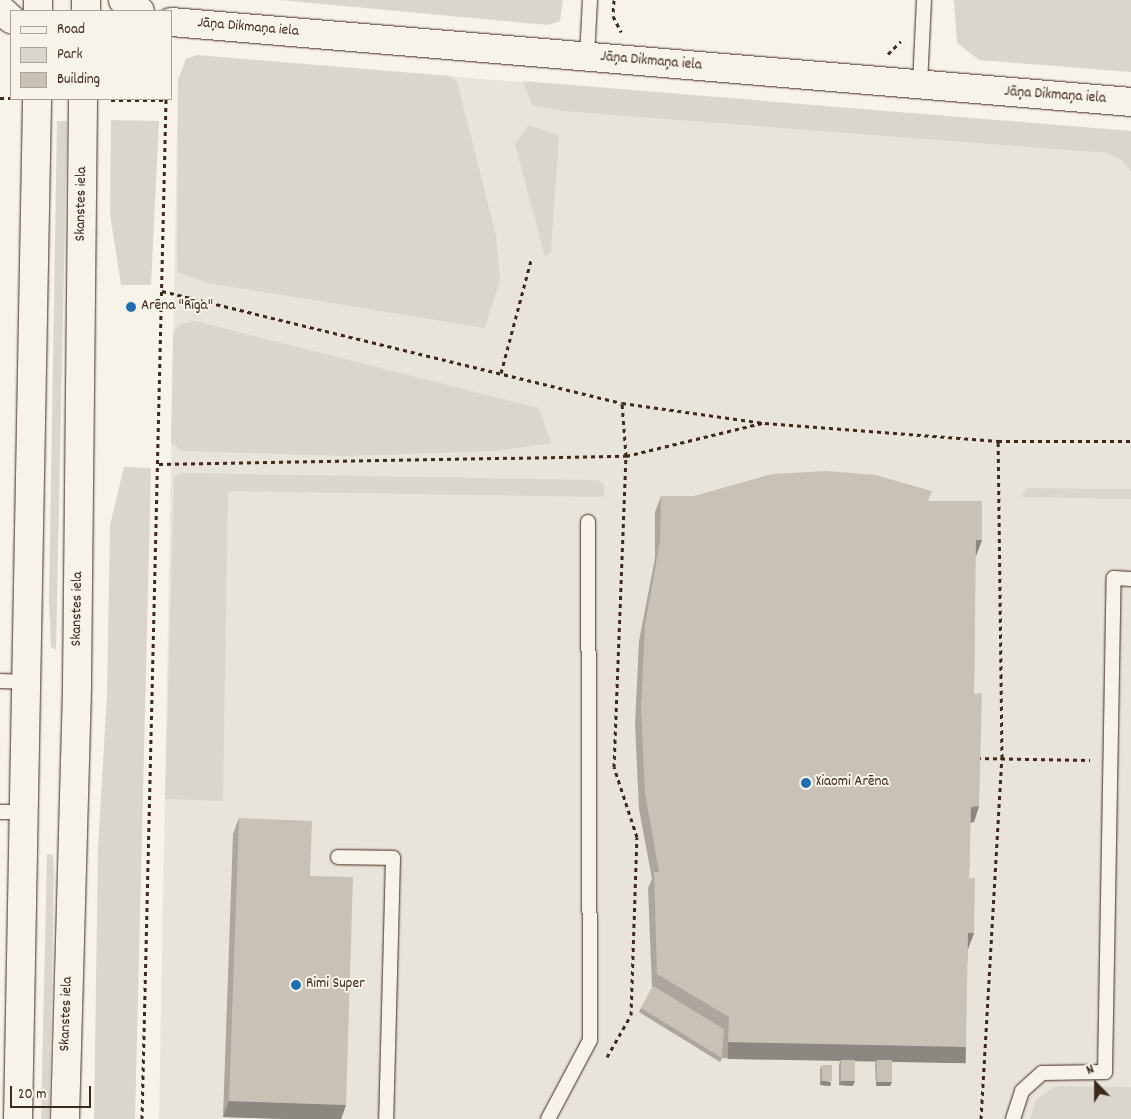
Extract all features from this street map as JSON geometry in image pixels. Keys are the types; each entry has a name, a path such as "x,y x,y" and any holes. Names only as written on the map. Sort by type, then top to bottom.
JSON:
{"main road":[{"path":"123,0 138,10"},
{"path":"0,9 10,18"},
{"name":"Jāņa Dikmaņa iela","path":"172,22 1131,102"},
{"path":"18,1119 11,812 13,681 37,100"},
{"name":"Skanstes iela","path":"65,1119 77,683 83,100"},
{"path":"66,1053 79,1119"}],"lane":[{"path":"587,57 590,0"},
{"path":"920,85 924,0"},
{"path":"548,1119 590,1040 588,522"},
{"path":"1013,1119 1022,1091 1042,1073 1106,1072 1114,578 1131,579"},
{"path":"338,857 393,858 386,1119"}],"path":[{"path":"614,0 616,27 626,38"},
{"path":"142,1119 159,464 166,100"},
{"path":"501,373 531,260"},
{"path":"162,292 622,403 765,422 998,441 1131,441"},
{"path":"601,1067 631,1015 637,837 614,767 626,456 622,403"},
{"path":"159,464 626,456 765,422"},
{"path":"981,1119 1002,758 998,441"},
{"path":"975,758 1111,760"}],"shaded area":[{"path":"197,55 1131,133 1131,1119 159,1119 178,80 186,59"}],"green space":[{"path":"279,0 563,0 560,21 548,25"},
{"path":"954,0 1131,0 1131,72 979,60 957,43"},
{"path":"197,55 450,76 457,82 496,235 500,280 485,328 208,283 177,272 178,80 186,59"},
{"path":"523,81 1131,131 1131,172 1122,160 1107,153 561,111 532,105"},
{"path":"111,120 159,121 151,285 121,285 110,214"},
{"path":"57,121 67,121 56,650 51,647 49,601"},
{"path":"529,125 559,135 551,252 545,257 515,144"},
{"path":"195,321 539,408 551,443 496,451 346,456 182,451 171,443 173,334 179,325"},
{"path":"124,467 151,468 135,1119 94,1119 98,847 107,694 110,525"},
{"path":"180,473 597,480 604,484 604,497 228,491 223,801 165,799 174,477"},
{"path":"1027,488 1131,489 1131,499 1020,497"},
{"path":"47,854 53,855 54,867 49,1119 41,1119"},
{"path":"1056,1086 1131,1087 1131,1119 1030,1119 1036,1099"}],"building":[{"name":"Xiaomi Arēna","path":"827,471 875,475 932,491 928,501 982,501 982,540 976,540 974,694 982,693 979,806 971,807 969,878 975,878 974,933 968,933 966,1047 728,1042 729,1017 657,974 654,872 659,872 645,793 641,708 645,625 660,542 661,496 694,496 772,474"},
{"path":"239,818 312,821 310,876 353,877 346,1105 229,1101"},
{"path":"653,986 724,1029 722,1058 641,1008"},
{"path":"841,1060 855,1060 855,1081 841,1081"},
{"path":"877,1060 892,1060 892,1082 877,1082"},
{"path":"822,1065 832,1065 832,1081 822,1081"}],"place":[{"name":"Arēna \"Rīga\"","path":"131,307"},
{"name":"Xiaomi Arēna","path":"806,783"},
{"name":"Rimi Super","path":"296,985"}]}
